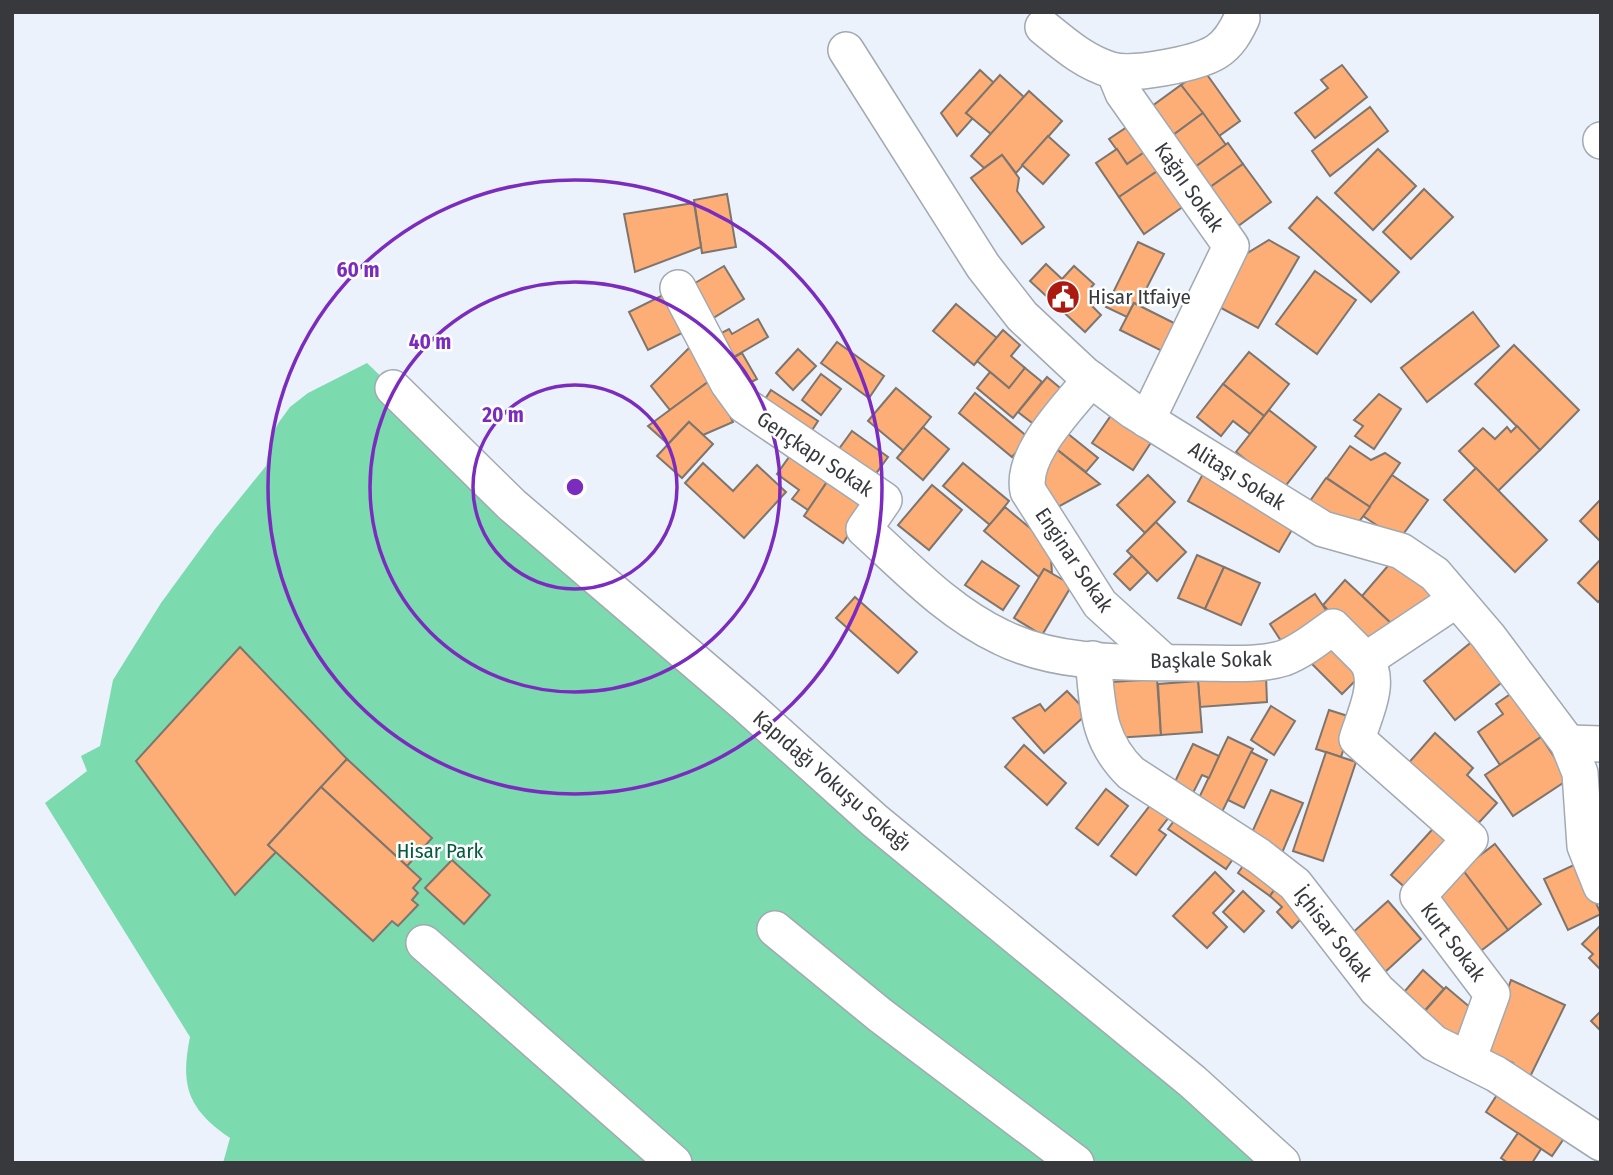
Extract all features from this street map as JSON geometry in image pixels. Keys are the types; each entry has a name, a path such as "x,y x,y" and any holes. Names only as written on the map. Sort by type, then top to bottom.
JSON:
{"street":[{"path":"1043,27 1090,62 1114,71 1138,70 1200,59 1225,44 1242,18"},
{"name":"Alitaşı Sokak","path":"846,50 983,265 1022,316 1091,379 1147,420 1322,529 1401,551 1435,574 1584,743 1580,773 1585,846 1601,886"},
{"name":"Kağnı Sokak","path":"1114,71 1114,77 1123,93 1231,246 1147,420"},
{"name":"Gençkapı Sokak","path":"678,288 736,396 753,413 884,500 864,529 932,590 968,619 1002,638 1037,652 1093,659"},
{"name":"Enginar Sokak","path":"1091,379 1034,454 1026,479 1028,491 1100,604 1164,662"},
{"name":"Kapıdağı Yokuşu Sokağı","path":"393,388 512,505 746,705 874,820 1193,1082 1282,1163"},
{"path":"1366,660 1456,600"},
{"name":"Başkale Sokak","path":"1093,659 1218,663 1282,659 1297,652 1333,626 1366,660"},
{"name":"İçhisar Sokak","path":"1093,659 1101,729 1117,760 1131,773 1259,856 1295,884 1377,990 1434,1043 1496,1074 1601,1143"},
{"name":"Kurt Sokak","path":"1366,660 1372,670 1372,686 1357,739 1470,839 1418,896 1492,994 1468,1059"},
{"path":"775,929 880,1015 1076,1163"},
{"path":"424,943 674,1163"}],"green space":[{"name":"Hisar Park","path":"367,363 1282,1163 223,1163 230,1138 205,1117 190,1095 186,1069 190,1037 45,803 87,771 81,756 100,746 113,680 161,603 215,529 266,466 271,437 279,422 290,407 308,393"}],"building":[{"path":"1342,65 1367,97 1315,138 1295,113 1328,88 1321,80"},
{"path":"1203,69 1240,121 1219,136 1181,85"},
{"path":"980,70 994,83 966,113 973,118 957,136 941,113"},
{"path":"1000,75 1024,97 991,134 966,113"},
{"path":"1181,85 1203,113 1169,138 1148,109"},
{"path":"1029,91 1062,121 1016,173 1002,155 984,168 971,156"},
{"path":"1370,107 1388,131 1330,176 1312,151"},
{"path":"1203,113 1226,145 1191,170 1169,138"},
{"path":"1133,123 1150,149 1127,164 1109,139"},
{"path":"1048,136 1069,155 1043,184 1022,165"},
{"path":"1228,143 1243,164 1206,190 1191,170"},
{"path":"1117,149 1127,164 1146,151 1159,170 1119,197 1096,163"},
{"path":"1378,149 1416,186 1373,230 1335,193"},
{"path":"1002,155 1019,178 1017,191 1044,227 1022,244 971,178"},
{"path":"1243,164 1271,202 1234,229 1206,190"},
{"path":"1159,170 1184,206 1144,234 1119,197"},
{"path":"1424,189 1453,217 1411,259 1383,232"},
{"path":"727,194 736,247 702,253 694,200"},
{"path":"1317,197 1399,272 1371,302 1289,228"},
{"path":"694,203 701,247 635,272 624,214"},
{"path":"1269,240 1299,257 1258,328 1212,303 1236,260"},
{"path":"1138,242 1164,254 1138,305 1134,303 1127,317 1106,307"},
{"path":"1046,264 1062,279 1074,266 1094,284 1089,290 1099,299 1092,306 1101,315 1085,332 1030,281"},
{"path":"724,266 744,299 710,320 690,286"},
{"path":"1315,271 1356,300 1317,354 1276,324"},
{"path":"665,294 684,332 648,350 629,312"},
{"path":"1134,303 1180,326 1166,353 1120,330"},
{"path":"956,304 997,338 974,365 933,331"},
{"path":"1473,312 1499,346 1427,402 1401,368"},
{"path":"758,319 768,337 725,362 712,338 729,329 732,334"},
{"path":"1003,330 1020,345 1011,356 1025,368 1009,388 977,361"},
{"path":"695,342 712,379 670,410 651,386"},
{"path":"837,342 884,376 869,398 821,363"},
{"path":"1514,345 1579,410 1540,450 1475,384"},
{"path":"798,349 816,366 793,390 776,373"},
{"path":"1249,352 1289,384 1264,416 1223,384"},
{"path":"742,353 757,379 740,388 725,362"},
{"path":"1025,368 1042,382 1013,418 977,388 990,372 1009,388"},
{"path":"821,374 841,389 821,415 802,400"},
{"path":"1047,377 1065,392 1040,429 1018,412"},
{"path":"712,379 733,422 703,435 689,422 668,444 648,426"},
{"path":"1223,384 1264,416 1250,434 1233,421 1221,436 1197,417"},
{"path":"896,388 931,417 904,451 868,421"},
{"path":"771,390 818,421 807,438 760,407"},
{"path":"975,393 1029,438 1012,457 959,413"},
{"path":"1379,394 1401,409 1374,449 1355,436 1363,426 1354,420"},
{"path":"1269,410 1316,447 1283,489 1236,452"},
{"path":"1112,414 1152,441 1133,470 1092,443"},
{"path":"689,422 713,444 682,478 657,456"},
{"path":"1517,426 1540,450 1498,491 1459,451 1483,428 1495,439 1507,427 1511,432"},
{"path":"923,427 949,449 923,480 897,458"},
{"path":"852,431 888,457 872,479 836,453"},
{"path":"1067,433 1098,458 1086,472 1055,448"},
{"path":"1350,446 1371,460 1385,453 1400,463 1370,507 1327,478"},
{"path":"1055,448 1100,484 1058,507 1040,478"},
{"path":"794,450 831,476 808,510 792,499 799,490 777,474"},
{"path":"703,463 733,491 757,465 786,492 744,538 685,483"},
{"path":"963,463 1009,501 990,525 943,486"},
{"path":"1476,468 1547,540 1515,572 1444,500"},
{"path":"1203,474 1296,523 1279,552 1188,501"},
{"path":"1148,475 1175,502 1145,533 1117,505"},
{"path":"1392,475 1428,500 1399,540 1363,516"},
{"path":"831,476 870,503 843,543 804,516"},
{"path":"1326,478 1370,507 1358,523 1332,516 1310,501"},
{"path":"932,485 962,510 929,550 898,525"},
{"path":"1601,499 1601,542 1580,521"},
{"path":"1005,507 1050,545 1052,573 1044,569 1039,577 984,531"},
{"path":"1156,522 1186,552 1157,581 1127,551"},
{"path":"1197,555 1224,567 1205,609 1178,598"},
{"path":"1132,556 1148,572 1130,590 1114,574"},
{"path":"1601,559 1601,599 1598,602 1578,583"},
{"path":"1393,560 1436,598 1395,627 1362,596"},
{"path":"982,561 1019,586 1003,610 965,585"},
{"path":"1224,567 1260,583 1241,625 1205,609"},
{"path":"1044,569 1072,585 1042,635 1014,618"},
{"path":"1345,580 1395,627 1364,648 1323,605"},
{"path":"1315,594 1330,616 1285,647 1270,624"},
{"path":"855,597 917,652 898,673 836,618"},
{"path":"1332,637 1366,670 1342,694 1309,661"},
{"path":"1474,640 1506,679 1455,720 1424,681"},
{"path":"240,647 347,759 268,845 276,852 235,895 136,761"},
{"path":"1266,676 1267,702 1200,707 1198,681"},
{"path":"1157,679 1161,735 1115,738 1112,682"},
{"path":"1198,681 1202,732 1161,735 1158,684"},
{"path":"1067,691 1088,713 1044,753 1013,718 1040,704 1045,711"},
{"path":"1512,693 1541,737 1500,765 1478,732 1503,714 1496,704"},
{"path":"1271,706 1295,721 1274,755 1251,740"},
{"path":"1329,710 1354,718 1341,757 1316,749"},
{"path":"1435,733 1473,768 1467,775 1497,803 1473,829 1405,767"},
{"path":"1228,737 1253,749 1221,814 1197,802"},
{"path":"1541,737 1569,779 1513,816 1485,775"},
{"path":"1193,744 1219,756 1209,778 1202,775 1190,799 1171,790"},
{"path":"1024,745 1066,783 1047,805 1005,767"},
{"path":"1251,752 1267,760 1244,808 1228,800"},
{"path":"1326,752 1356,762 1323,861 1293,851"},
{"path":"347,759 432,838 407,866 321,787"},
{"path":"321,787 421,879 413,888 418,893 412,900 418,905 398,926 392,921 373,941 268,845"},
{"path":"1106,789 1128,806 1098,845 1076,828"},
{"path":"1271,790 1303,803 1282,853 1249,839"},
{"path":"1155,799 1173,812 1159,830 1166,835 1136,875 1111,856"},
{"path":"1179,814 1237,853 1226,869 1168,829"},
{"path":"1440,821 1459,838 1410,892 1391,875"},
{"path":"1495,844 1541,904 1508,930 1462,869"},
{"path":"1250,856 1282,879 1270,896 1238,873"},
{"path":"452,860 490,895 464,924 425,888"},
{"path":"1578,863 1601,914 1568,930 1544,879"},
{"path":"1462,869 1508,930 1478,953 1435,898"},
{"path":"1215,872 1234,891 1213,913 1227,927 1207,948 1173,916"},
{"path":"1280,882 1308,912 1292,928 1277,912 1282,907 1270,896"},
{"path":"1243,891 1264,911 1244,932 1223,912"},
{"path":"1388,901 1421,939 1384,973 1350,935"},
{"path":"1601,925 1601,970 1589,958 1593,954 1582,944"},
{"path":"1423,970 1444,989 1420,1016 1399,998"},
{"path":"1511,980 1565,1005 1528,1081 1509,1071 1513,1063 1486,1050"},
{"path":"1446,987 1478,1014 1456,1039 1424,1012"},
{"path":"1601,1011 1601,1031 1591,1021"},
{"path":"1502,1087 1569,1131 1552,1156 1486,1112"},
{"path":"1518,1133 1541,1149 1532,1163 1508,1163 1501,1158"}],"place":[{"name":"Hisar Itfaiye","path":"1063,297"}]}
